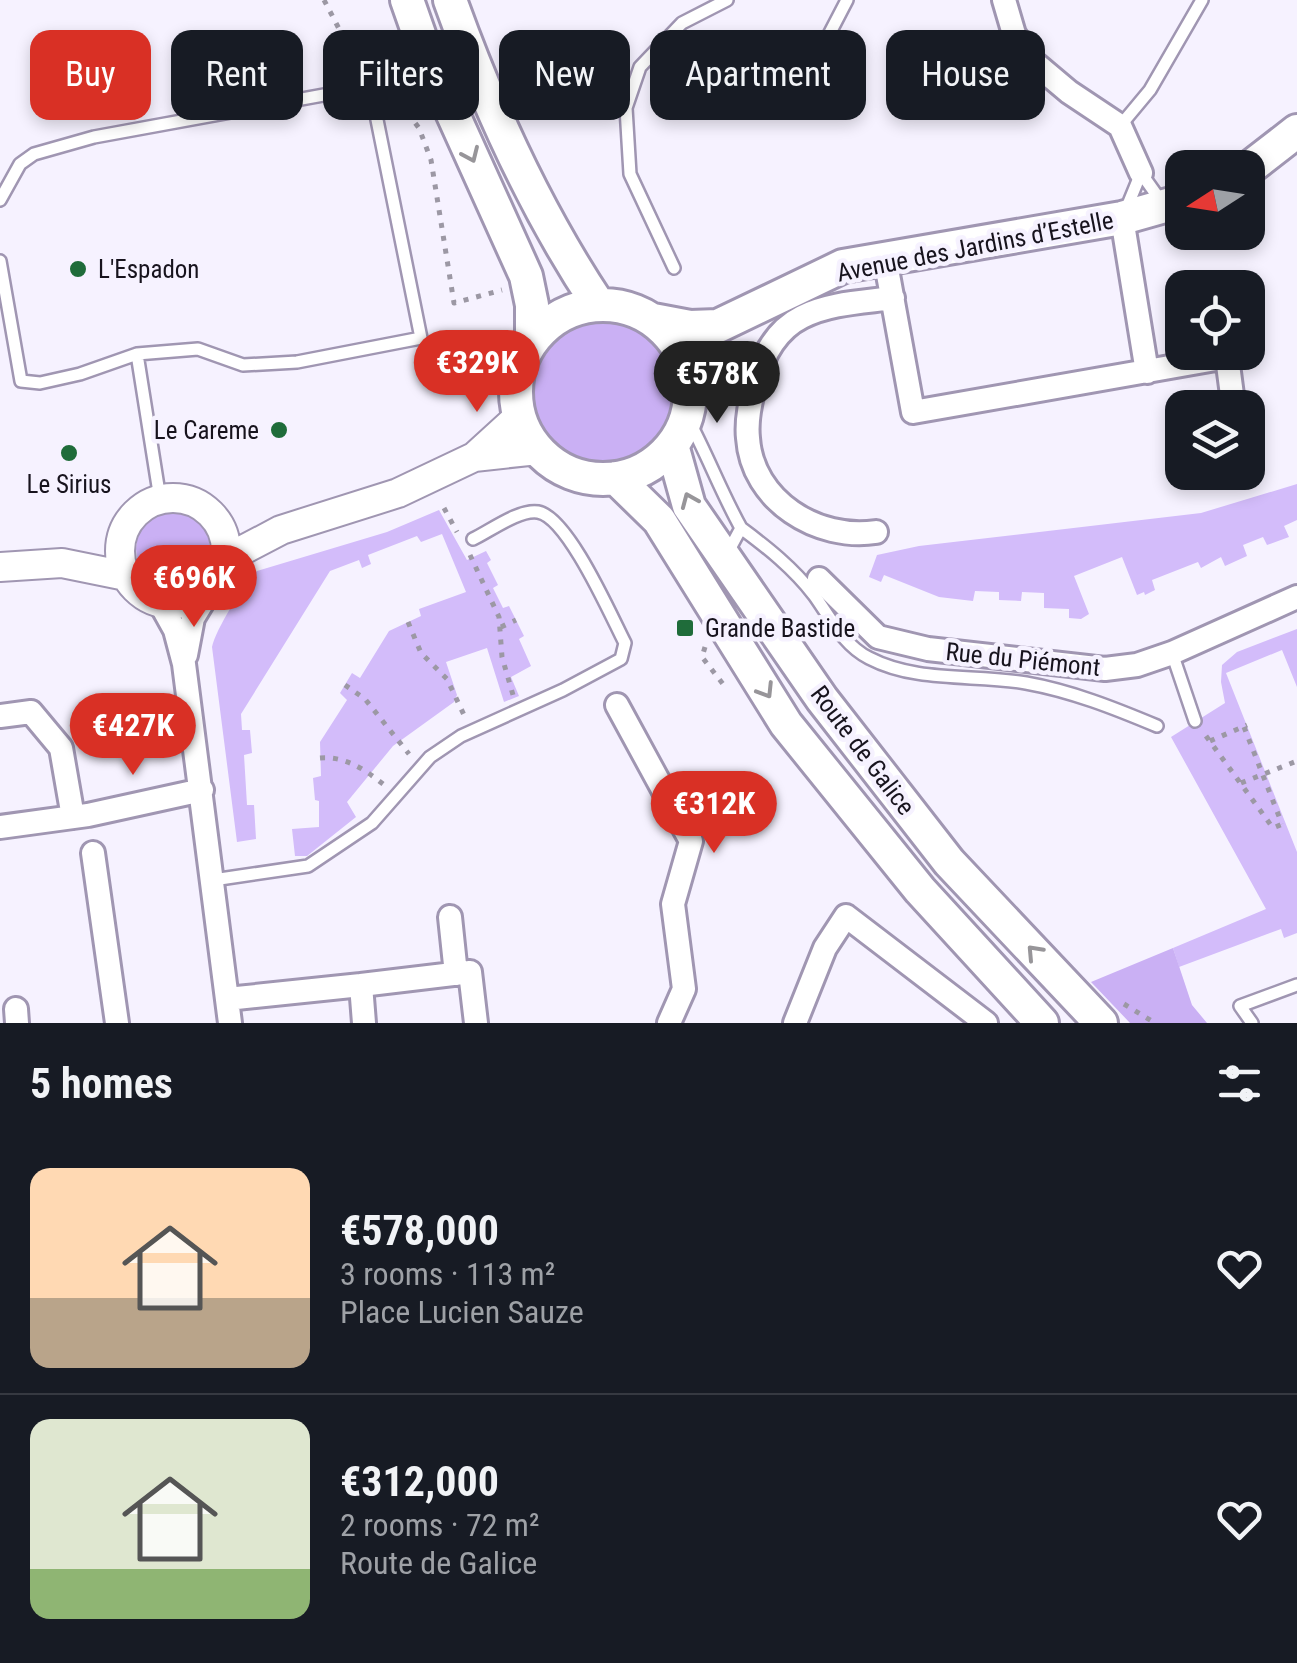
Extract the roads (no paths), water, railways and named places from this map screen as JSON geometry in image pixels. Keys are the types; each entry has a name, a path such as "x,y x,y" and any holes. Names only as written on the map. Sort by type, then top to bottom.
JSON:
{"main road":[{"path":"407,0 427,57 526,276 532,305 532,340"},
{"path":"450,0 530,188 566,258 598,304"},
{"path":"1265,155 1297,131"},
{"name":"Avenue des Jardins d’Estelle","path":"653,320 718,326 843,266 1122,218 1165,206"},
{"path":"683,416 679,348 653,320 627,307 598,304 573,309 550,322 532,340 520,364 519,416 538,450 561,468 588,478 616,478 638,472 683,416 701,348 718,326"},
{"name":"Route de Galice","path":"683,416 689,506 822,698 949,862 1110,1012"},
{"name":"Route de Galice","path":"616,478 659,520 786,724 920,890 1042,1023"}],"street":[{"path":"1004,0 1014,34 1031,60 1069,92 1120,126 1140,173"},
{"path":"1122,218 1147,372"},
{"path":"885,258 913,412 1165,368"},
{"path":"876,532 835,532 805,522 783,506 754,464 748,440 749,409 758,372 768,349 783,330 800,317 822,309 893,298"},
{"path":"226,559 281,530 398,493 474,457 519,416"},
{"path":"474,457 538,450"},
{"path":"184,664 193,618 221,576 226,540 210,512 186,499 160,499 142,507 129,520 121,538 120,557 126,576 140,593 160,602 178,604 195,600 210,590"},
{"path":"219,523 281,530"},
{"path":"62,563 121,538"},
{"path":"0,566 62,563 126,576"},
{"name":"Rue du Piémont","path":"819,579 878,637 928,649 1105,669 1138,665 1172,653 1297,598"},
{"path":"160,602 175,630 184,664 229,1011 360,986 470,972 476,1023"},
{"path":"617,705 690,841 673,904 684,989 670,1023"},
{"path":"0,716 31,712 61,748 73,817"},
{"path":"0,827 73,817 202,790"},
{"path":"93,853 118,1023"},
{"path":"450,916 456,974"},
{"path":"795,1023 825,948 846,916 986,1023"},
{"path":"360,986 364,1023"}],"lane":[{"path":"674,268 630,174 626,108 640,67 682,23 727,0"},
{"path":"831,30 847,0"},
{"path":"1120,126 1150,90 1202,0"},
{"path":"0,200 20,164 34,154 94,137 340,92 374,105 421,338 297,362 242,365 198,349 137,354 80,374 40,383 20,382 0,261"},
{"path":"1122,218 1140,173 1165,196"},
{"path":"137,354 160,499"},
{"path":"683,416 708,456 741,528 780,558 813,594 838,632 867,658 948,678 1028,683 1108,705 1156,726"},
{"path":"213,880 308,866 372,823 430,757 471,732 620,659 625,643 582,557 550,517 537,512 524,514 472,539"},
{"path":"725,558 741,528"},
{"path":"1172,653 1195,722"},
{"path":"1252,1023 1240,1006 1297,985"}],"place":[{"name":"L'Espadon","path":"78,269"},
{"name":"Le Careme","path":"279,430"},
{"name":"Le Sirius","path":"69,453"},
{"name":"Grande Bastide","path":"685,628"}]}
